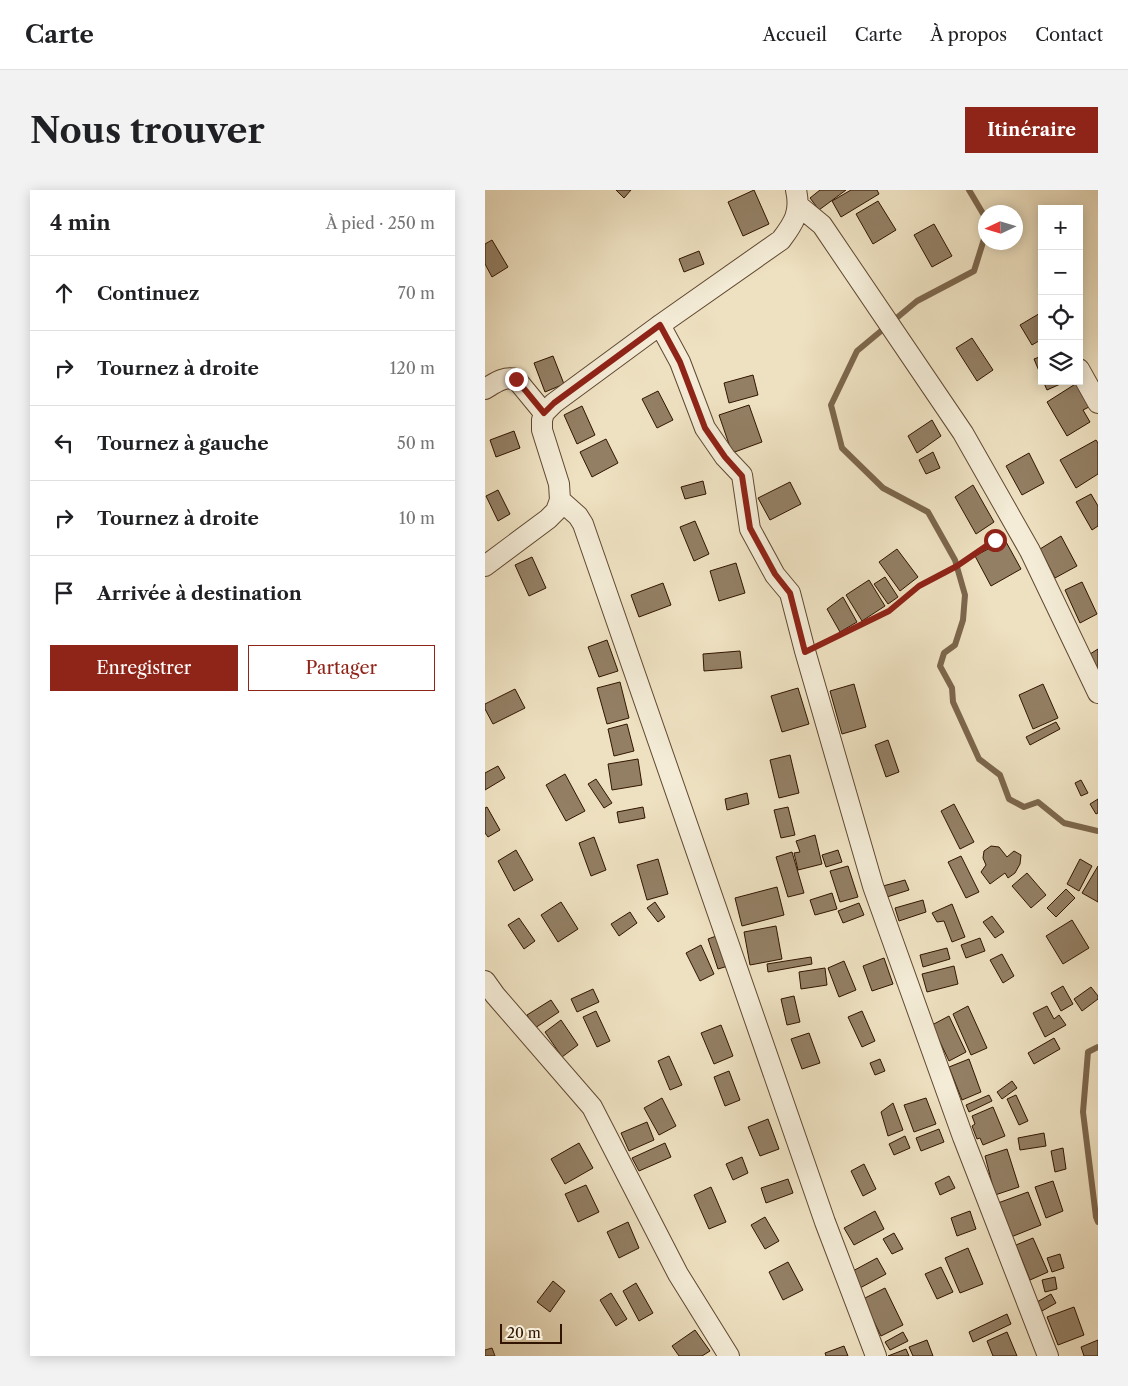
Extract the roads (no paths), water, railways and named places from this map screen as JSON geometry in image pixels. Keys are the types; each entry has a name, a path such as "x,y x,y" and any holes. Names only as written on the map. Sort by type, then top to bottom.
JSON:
{"street":[{"path":"485,566 556,511 560,500 559,484 542,430 544,413 554,403 660,325 781,240 793,224 797,198"},
{"path":"797,198 821,225 963,433 1030,551 1098,693"},
{"path":"660,325 680,362 705,428 725,457 742,476 750,528 775,574 790,593 805,652 873,886 963,1137 1049,1356"},
{"path":"1083,376 1098,403"},
{"path":"485,389 501,379 509,377 516,379 544,413"},
{"path":"560,500 578,516 583,524 819,1204 876,1356"},
{"path":"485,981 592,1107 678,1274 729,1356"}],"waterway":[{"path":"969,190 978,205"},
{"path":"981,250 974,271 917,301 857,351 831,405 842,448 883,488 928,512 955,560 965,595 963,620 955,645 944,653 940,666 952,688 953,702 979,759 1000,775 1009,799 1024,807 1038,802 1064,823 1098,831"},
{"path":"1098,1047 1088,1052 1083,1112 1098,1222"}]}
